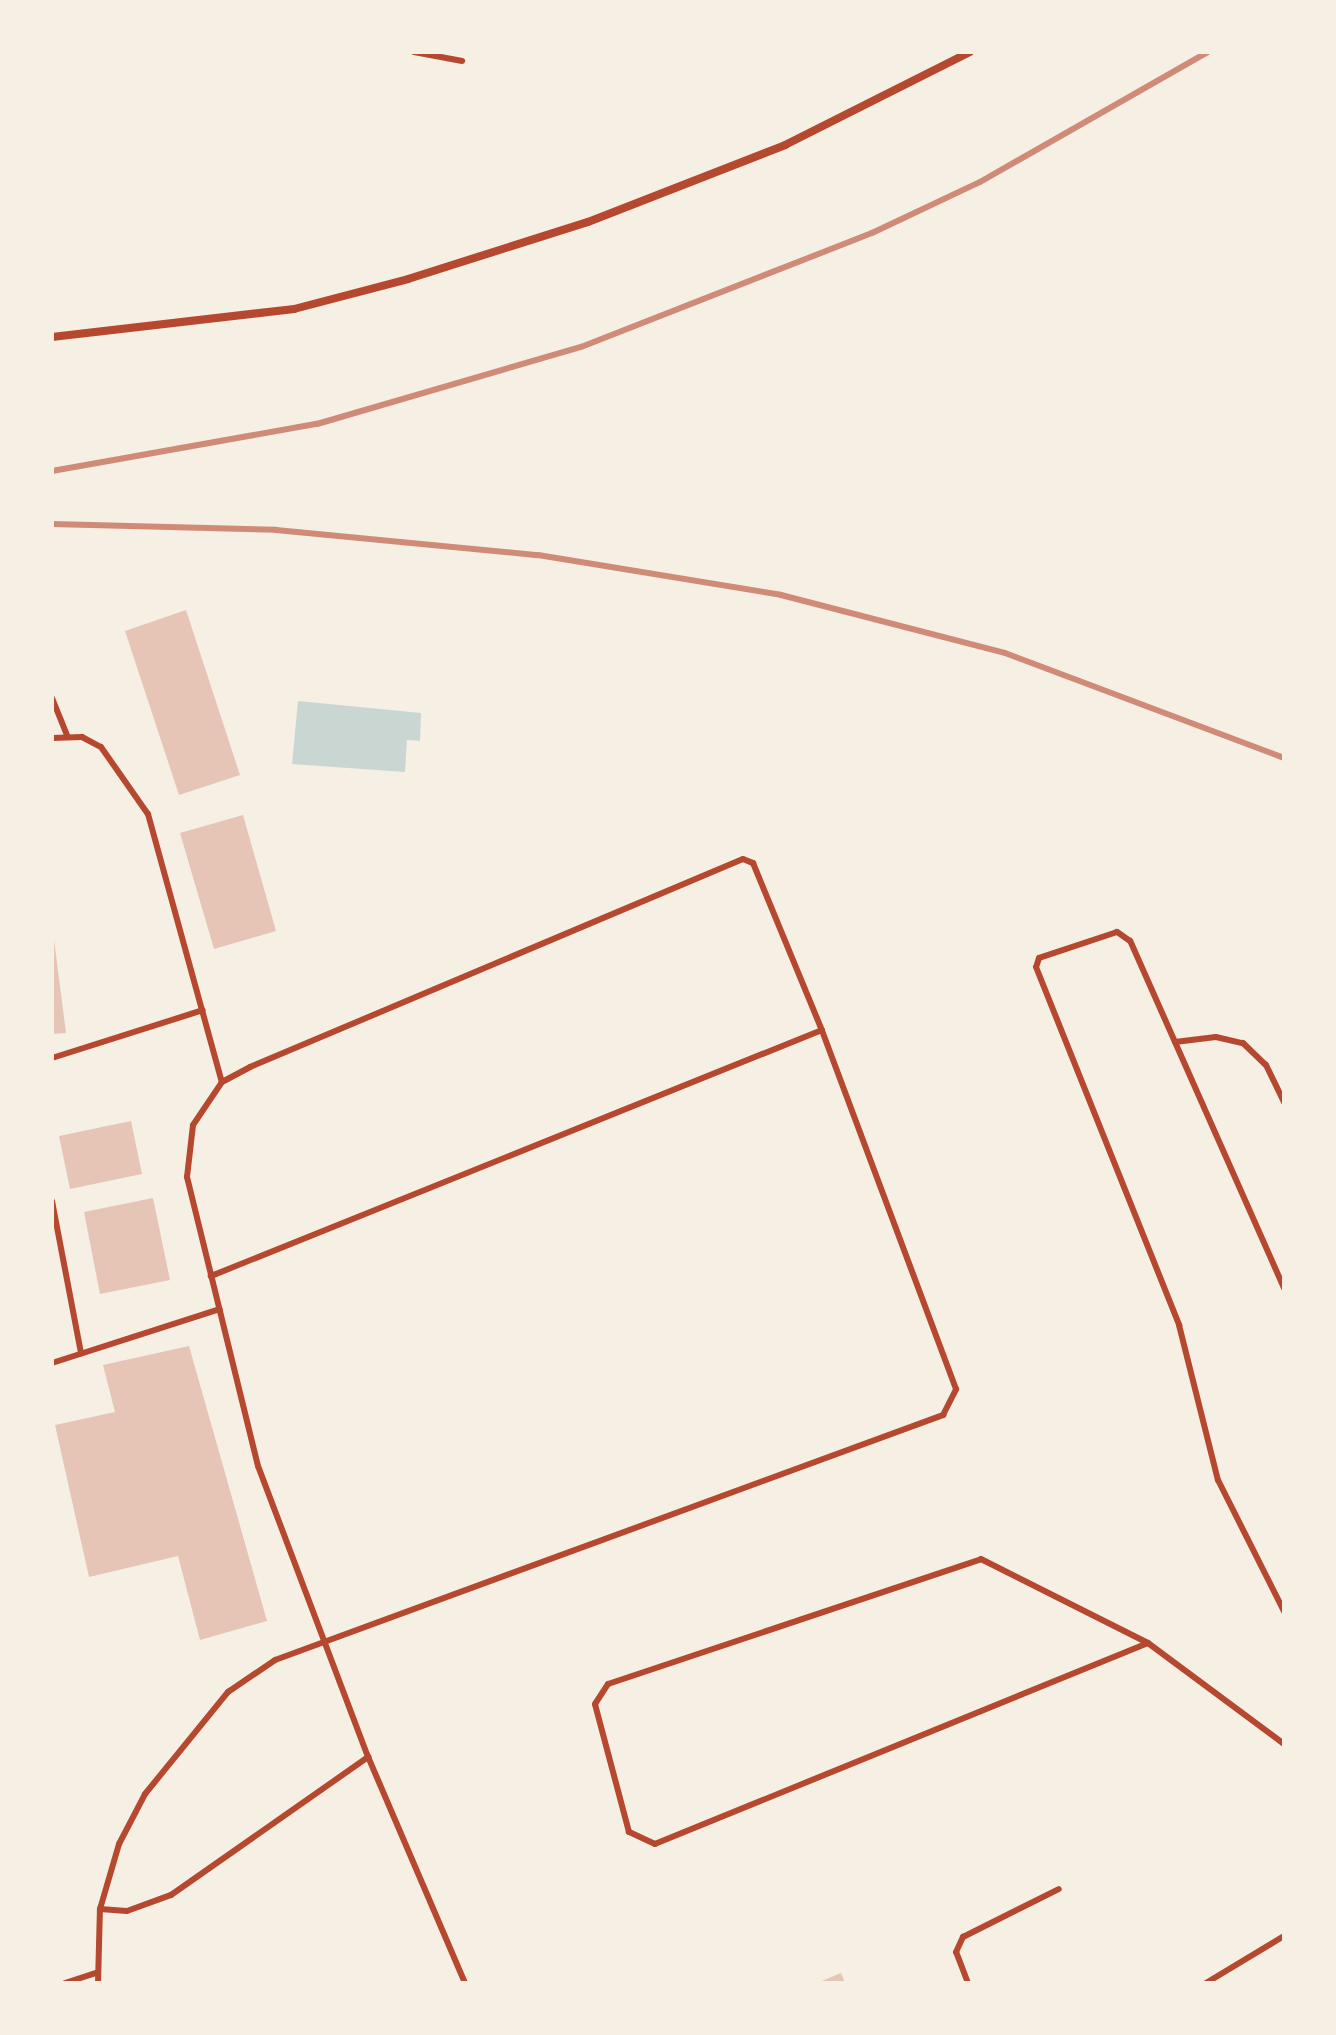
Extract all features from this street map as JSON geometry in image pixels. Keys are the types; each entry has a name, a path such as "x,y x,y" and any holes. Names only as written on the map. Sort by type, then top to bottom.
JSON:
{"street":[{"path":"52,337 294,309 408,279 588,222 785,145 970,52"}],"lane":[{"path":"414,52 462,61"},
{"path":"52,698 67,735"},
{"path":"52,738 67,735 101,747 148,814 222,1082"},
{"path":"98,1983 95,1973 100,1909 119,1844 145,1794 228,1692 275,1660 325,1641 943,1415 953,1402 956,1389 822,1030 753,863 743,859 222,1082 193,1125 187,1177 258,1466 325,1641 368,1757 465,1983"},
{"path":"1284,1288 1130,941 1117,932 1039,958 1179,1325 1218,1480 1284,1611"},
{"path":"52,1058 203,1010"},
{"path":"211,1276 822,1030"},
{"path":"1175,1042 1216,1037 1243,1043 1266,1065 1284,1102"},
{"path":"52,1201 81,1353"},
{"path":"52,1363 220,1309"},
{"path":"1148,1643 655,1844 629,1832 595,1704 608,1684 981,1559 1148,1643 1284,1744"},
{"path":"100,1909 127,1911 171,1895 368,1757"},
{"path":"968,1983 956,1952 963,1937 1059,1889"},
{"path":"1206,1983 1284,1936"},
{"path":"65,1983 95,1973"}],"shaded area":[{"path":"298,701 421,713 420,741 407,740 405,772 292,764"}],"building":[{"path":"186,610 240,775 179,795 125,631"},
{"path":"243,815 276,931 214,949 180,833"},
{"path":"52,924 66,1033 52,1034"},
{"path":"131,1121 142,1174 70,1189 59,1136"},
{"path":"153,1198 170,1280 100,1294 84,1212"},
{"path":"189,1346 267,1621 200,1640 178,1556 89,1577 55,1425 115,1412 103,1365"},
{"path":"841,1973 845,1983 817,1983"}],"railway":[{"path":"52,471 317,424 581,347 872,233 980,182 1208,52"},
{"path":"52,524 276,530 538,555 781,595 1005,653 1284,758"}]}
